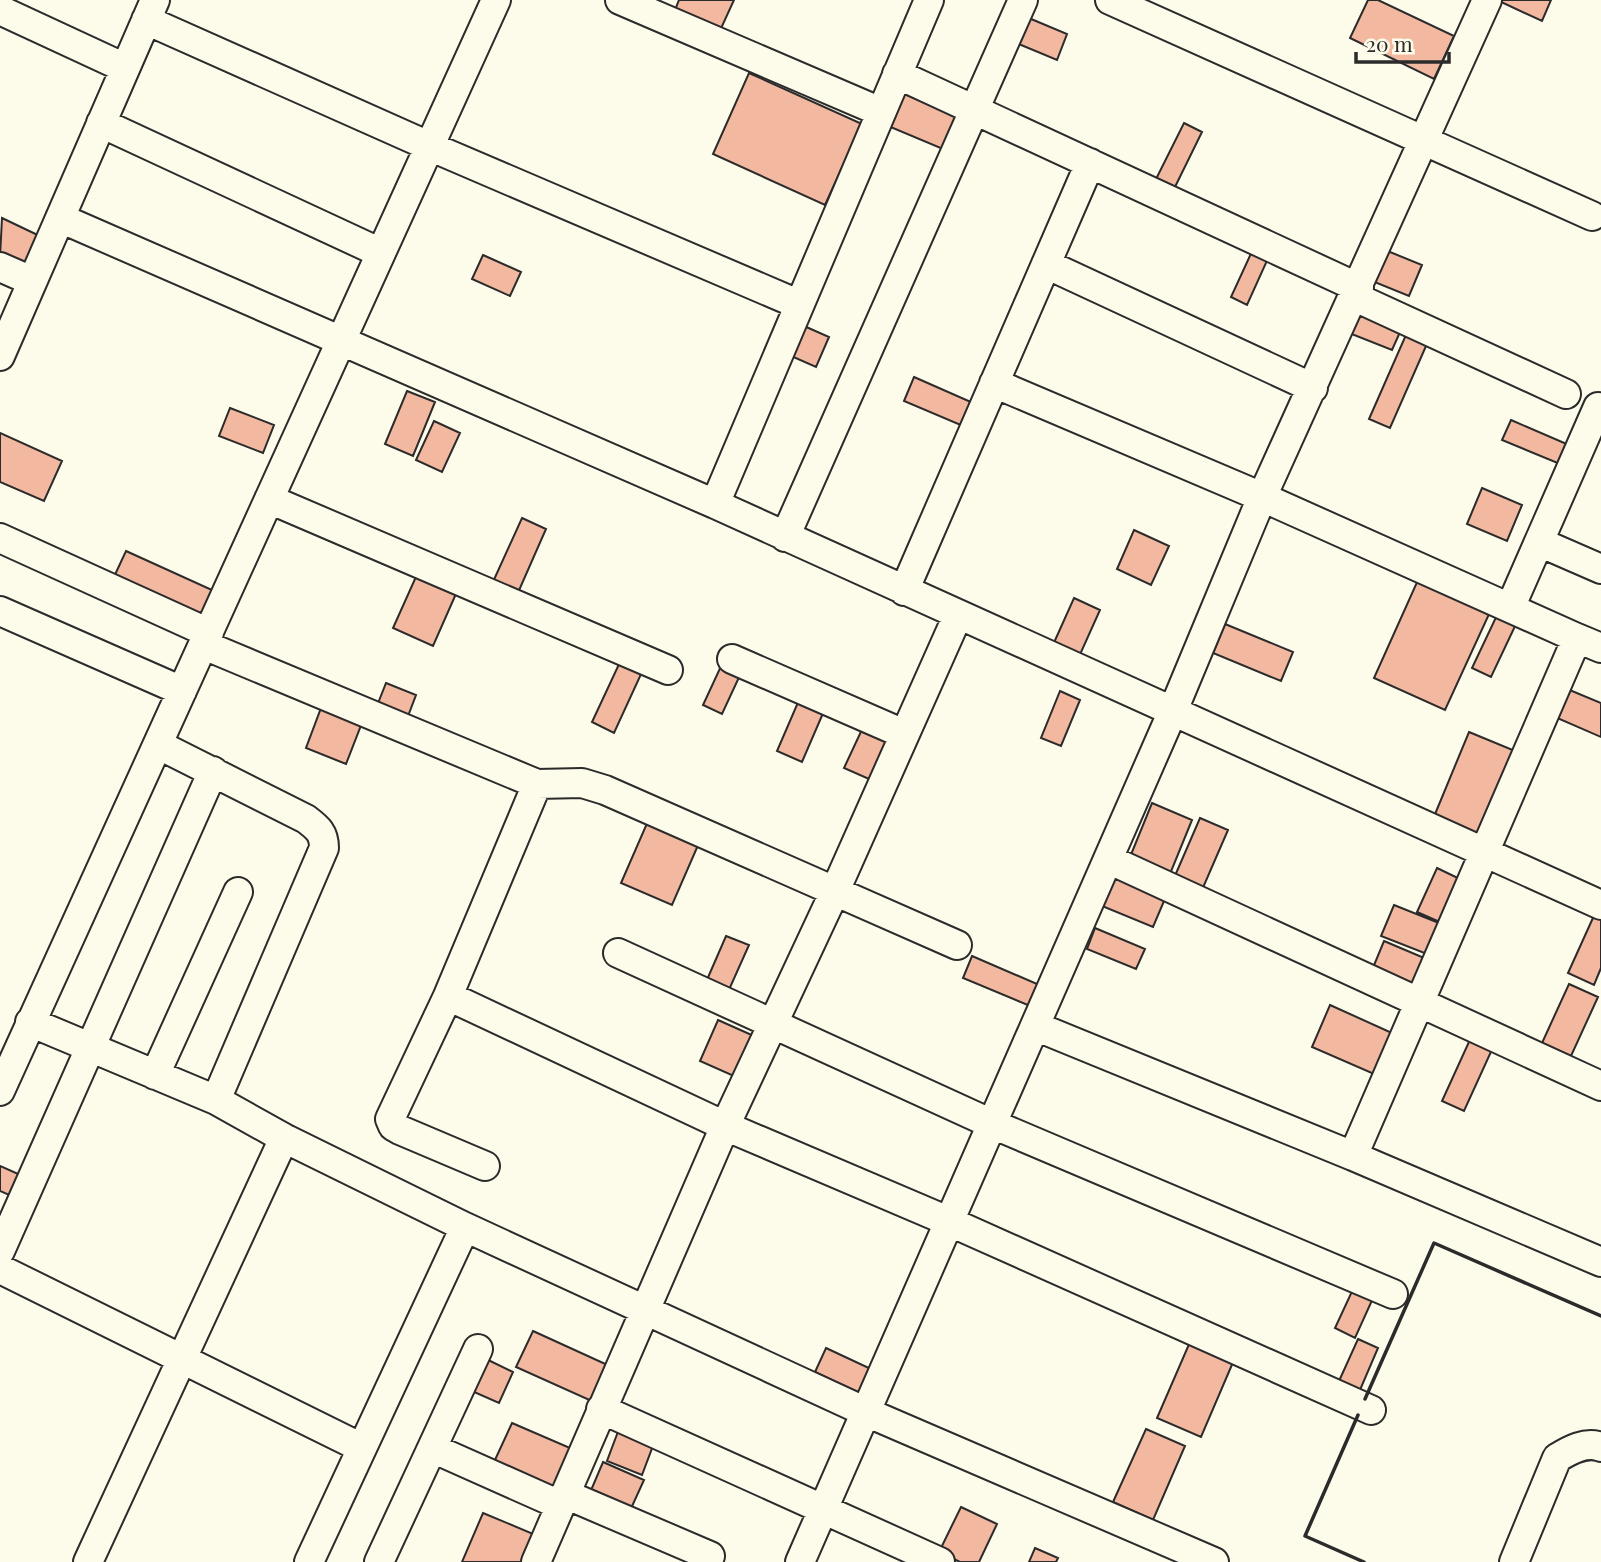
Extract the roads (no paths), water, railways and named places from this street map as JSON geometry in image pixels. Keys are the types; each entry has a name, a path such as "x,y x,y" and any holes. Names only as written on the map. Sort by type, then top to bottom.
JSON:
{"street":[{"path":"0,1091 496,0"},
{"path":"620,0 881,112"},
{"path":"715,504 929,0"},
{"path":"785,537 1023,0"},
{"path":"1110,0 1592,216"},
{"path":"800,1562 990,1123 1172,713 1262,497 1487,0"},
{"path":"0,10 125,68"},
{"path":"0,356 151,10 429,146 798,304"},
{"path":"897,74 1090,163 1566,394"},
{"path":"101,123 381,253"},
{"path":"904,591 1090,163"},
{"path":"60,218 715,504 1601,905"},
{"path":"1046,264 1313,388"},
{"path":"0,267 32,281"},
{"path":"994,383 1262,497 1589,643 1484,854 1353,1156"},
{"path":"1510,608 1595,425"},
{"path":"269,499 668,670"},
{"path":"0,538 206,639 537,784 582,783 605,790 957,944"},
{"path":"1539,542 1601,569"},
{"path":"0,611 182,691"},
{"path":"536,1562 724,1126 835,891 958,615"},
{"path":"732,659 904,734"},
{"path":"159,745 318,827 324,837 324,848 216,1100"},
{"path":"0,1251 213,771"},
{"path":"485,1166 400,1130 393,1126 390,1119 448,996 537,784"},
{"path":"1108,859 1419,1005 1601,1086"},
{"path":"155,1075 238,892"},
{"path":"618,953 990,1123 1393,1294"},
{"path":"448,996 724,1126 948,1221 1371,1410"},
{"path":"30,1022 216,1100 284,1138 642,1311 866,1412 1214,1562"},
{"path":"1035,1026 1353,1156 1601,1262"},
{"path":"88,1562 284,1138"},
{"path":"309,1562 465,1227"},
{"path":"0,1269 362,1448"},
{"path":"379,1562 478,1349"},
{"path":"601,1409 940,1562"},
{"path":"1514,1562 1557,1458 1571,1449 1593,1444 1601,1447"},
{"path":"432,1448 713,1560"}]}
